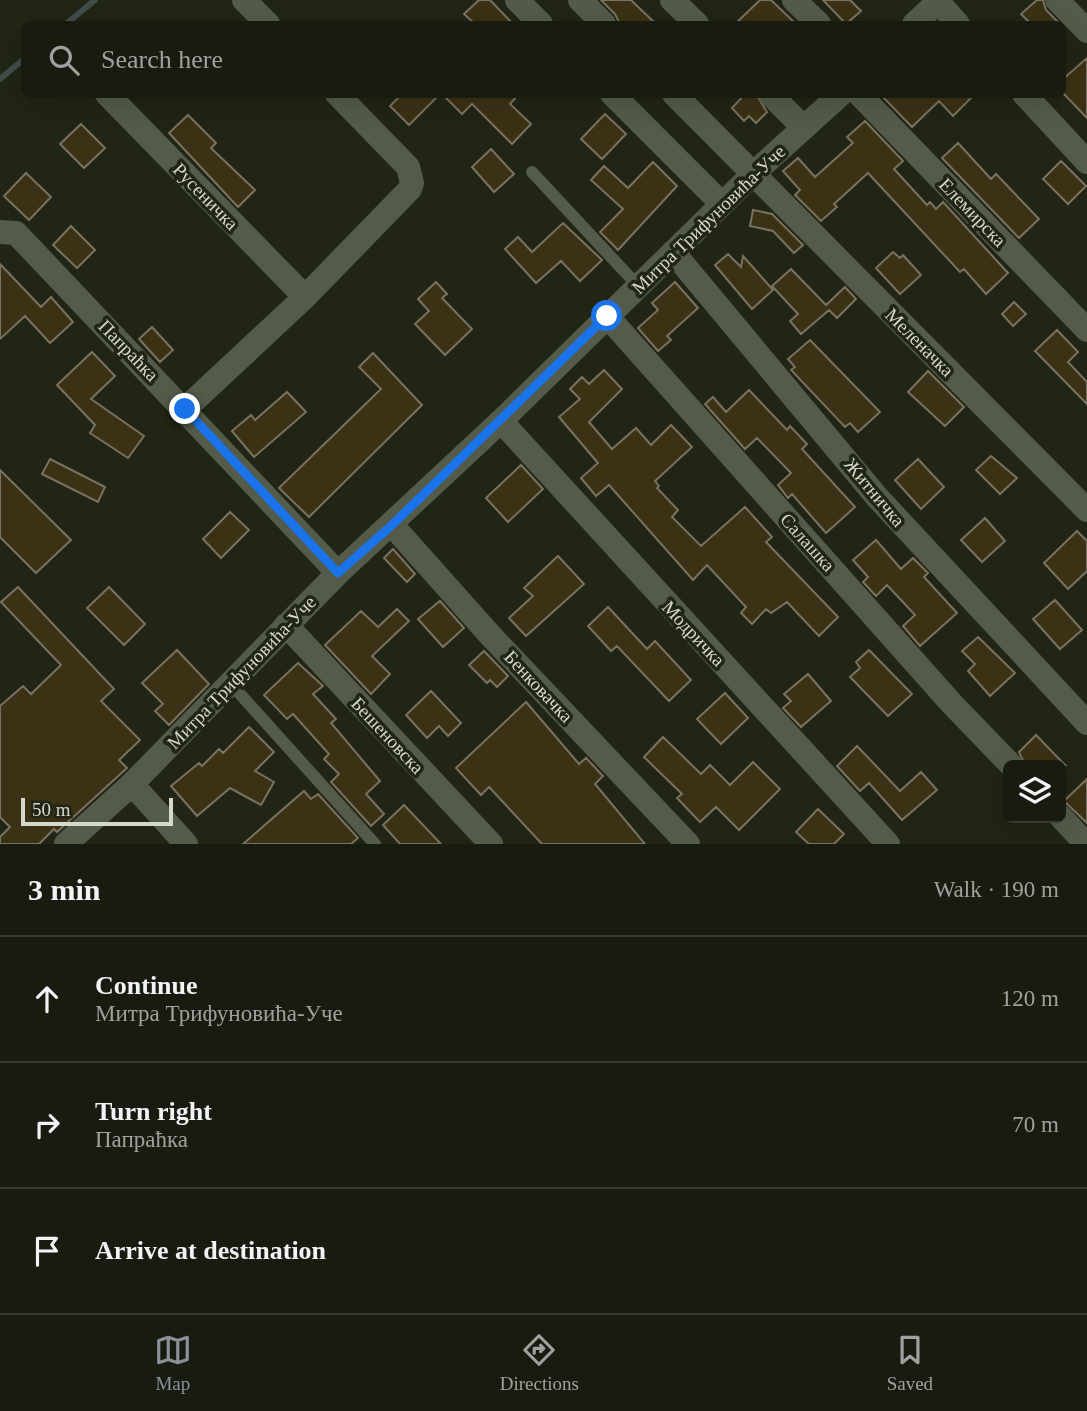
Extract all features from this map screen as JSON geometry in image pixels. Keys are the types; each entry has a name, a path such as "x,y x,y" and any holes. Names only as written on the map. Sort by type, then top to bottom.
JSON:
{"street":[{"path":"244,0 265,21"},
{"path":"517,0 538,21"},
{"path":"580,0 601,21"},
{"path":"672,0 694,21"},
{"path":"794,0 815,21"},
{"path":"1057,0 1087,31"},
{"path":"917,21 939,1 956,21"},
{"name":"Русеничка","path":"111,98 305,297"},
{"path":"185,409 305,297 410,189 412,183 408,167 341,98"},
{"path":"616,98 722,204"},
{"name":"Меленачка","path":"678,98 1087,510"},
{"path":"774,98 804,128"},
{"name":"Митра Трифуновића-Уче","path":"65,844 132,784 338,573 501,421 753,174 837,98"},
{"name":"Елемирска","path":"863,98 1087,330"},
{"path":"1028,98 1087,162"},
{"name":"Папраћка","path":"0,232 16,233 338,573"},
{"name":"Житничка","path":"673,252 877,497 1087,723"},
{"name":"Салашка","path":"607,316 952,704 1006,760"},
{"name":"Модричка","path":"501,421 888,844"},
{"name":"Бенковачка","path":"392,525 490,635 688,844"},
{"name":"Бешеновска","path":"286,625 491,844"},
{"path":"132,784 186,844"},
{"path":"1066,822 1086,844"}],"lane":[{"path":"532,172 639,287"},
{"path":"230,684 375,844"}],"building":[{"path":"479,0 490,0 510,21 472,21 464,14"},
{"path":"601,0 631,0 653,21 618,21"},
{"path":"760,0 771,0 793,21 738,21"},
{"path":"823,0 850,0 861,11 849,21 843,21"},
{"path":"1037,0 1043,0 1046,10 1057,21 1028,21 1021,14"},
{"path":"1087,58 1087,118 1066,96 1066,76"},
{"path":"398,98 436,98 409,125 390,106"},
{"path":"446,98 515,98 510,104 531,124 512,144 472,104 462,114"},
{"path":"741,98 758,98 767,112 756,123 749,116 744,121 732,108"},
{"path":"884,98 971,98 953,116 939,101 912,127"},
{"path":"605,114 626,134 602,159 581,139"},
{"path":"188,115 216,143 211,148 255,190 238,207 169,133"},
{"path":"865,121 903,161 894,169 927,205 930,202 936,209 943,202 1008,273 986,294 964,269 960,272 868,173 834,204 837,207 821,221 795,195 800,190 783,171 798,158 815,177 853,143 847,137"},
{"path":"81,124 105,148 84,168 60,144"},
{"path":"958,143 991,179 996,174 1039,219 1019,238 942,158"},
{"path":"491,149 514,174 494,192 472,167"},
{"path":"1061,161 1086,186 1068,204 1043,179"},
{"path":"653,162 677,186 618,250 600,232 623,209 591,180 604,166 628,188"},
{"path":"26,173 51,197 29,220 4,196"},
{"path":"753,210 772,214 803,245 794,253 773,231 750,226"},
{"path":"563,223 602,260 580,281 561,261 536,283 505,249 518,237 532,252"},
{"path":"71,226 95,250 77,268 53,245"},
{"path":"893,252 900,258 903,255 921,275 900,294 876,268"},
{"path":"728,254 741,267 743,256 773,290 752,309 715,265"},
{"path":"0,264 41,307 51,297 73,322 50,343 25,316 0,339"},
{"path":"791,269 826,305 845,287 856,299 837,318 829,310 801,334 790,321 798,314 772,286"},
{"path":"436,282 447,294 442,298 472,329 445,355 415,324 429,311 418,299"},
{"path":"675,282 698,308 667,336 671,340 658,351 638,328 658,310 652,303"},
{"path":"1014,302 1026,314 1013,326 1002,314"},
{"path":"152,327 173,350 160,362 139,339"},
{"path":"1057,330 1078,352 1068,362 1087,382 1087,404 1035,351"},
{"path":"810,340 880,412 858,432 850,423 845,427 791,370 795,367 788,359"},
{"path":"92,352 115,376 91,399 144,436 128,458 90,433 95,425 57,385"},
{"path":"373,353 422,405 309,517 279,488 381,389 359,367"},
{"path":"604,370 622,389 589,422 612,449 636,428 651,445 671,425 692,447 655,481 659,486 657,488 678,510 672,517 701,546 745,507 772,537 766,542 838,617 819,636 787,602 771,613 766,609 752,624 741,613 746,607 707,565 693,580 609,485 596,496 581,478 598,463 559,417 580,399 570,389 582,377 589,384"},
{"path":"928,371 964,407 945,426 908,392"},
{"path":"749,390 787,430 790,426 807,444 802,449 855,507 826,533 792,494 788,498 778,485 791,473 757,438 745,449 705,404 713,397 726,412"},
{"path":"287,392 306,412 254,457 232,431 251,415 255,420"},
{"path":"991,456 1017,478 1000,494 976,470"},
{"path":"50,459 105,487 98,502 42,474"},
{"path":"918,459 944,487 921,509 895,480"},
{"path":"521,465 543,489 508,522 486,498"},
{"path":"0,470 71,540 36,573 0,537"},
{"path":"230,512 249,530 221,558 203,539"},
{"path":"985,518 1005,541 982,562 961,540"},
{"path":"1077,531 1087,541 1087,571 1068,589 1044,563"},
{"path":"876,540 901,569 913,558 928,573 924,577 957,613 920,646 903,626 915,615 887,585 876,596 863,582 868,577 853,560"},
{"path":"393,549 415,574 407,582 384,558"},
{"path":"558,556 584,584 526,636 509,618 533,596 524,588"},
{"path":"18,587 114,689 101,701 140,740 119,760 127,768 57,832 54,829 39,844 0,844 0,837 10,827 0,817 0,706 23,686 31,694 61,665 1,602"},
{"path":"109,587 145,624 124,645 87,608"},
{"path":"1055,600 1082,630 1060,649 1033,619"},
{"path":"440,601 464,628 443,647 418,619"},
{"path":"608,607 647,649 655,641 691,680 669,701 617,646 611,651 588,626"},
{"path":"397,609 409,621 372,656 390,674 371,694 325,645 361,611 378,627"},
{"path":"978,637 1015,673 990,696 968,671 975,664 962,651"},
{"path":"177,650 209,684 169,725 155,711 163,704 142,683"},
{"path":"869,650 912,694 888,716 850,677 860,668 856,662"},
{"path":"484,651 508,676 497,687 490,680 487,683 469,665"},
{"path":"298,663 323,686 313,694 336,719 331,723 380,781 366,794 384,814 371,826 331,782 339,774 324,759 329,754 293,714 287,719 264,695"},
{"path":"808,674 831,701 801,727 783,708 791,701 784,694"},
{"path":"431,691 461,723 448,736 439,726 427,738 406,715"},
{"path":"725,693 748,718 721,744 697,719"},
{"path":"526,702 579,764 586,758 603,776 595,784 645,844 542,844 489,787 481,795 456,768"},
{"path":"249,727 274,752 255,771 274,782 261,805 230,788 197,816 171,786 199,763 202,766 219,749 223,753"},
{"path":"1036,735 1060,760 1023,760 1019,752"},
{"path":"663,737 701,774 710,765 730,785 753,762 780,789 739,830 716,807 700,822 677,798 682,794 644,757"},
{"path":"857,746 900,791 921,772 937,790 902,820 869,783 860,791 837,766"},
{"path":"1087,779 1087,823 1066,803 1066,799"},
{"path":"304,791 311,799 318,794 358,838 351,844 243,844"},
{"path":"404,805 441,844 400,844 383,825"},
{"path":"818,809 844,834 834,844 809,844 796,832"}],"waterway":[{"path":"70,21 95,0"},
{"path":"0,79 21,62"}],"route":[{"path":"185,409 338,573 501,421 607,316"}]}
